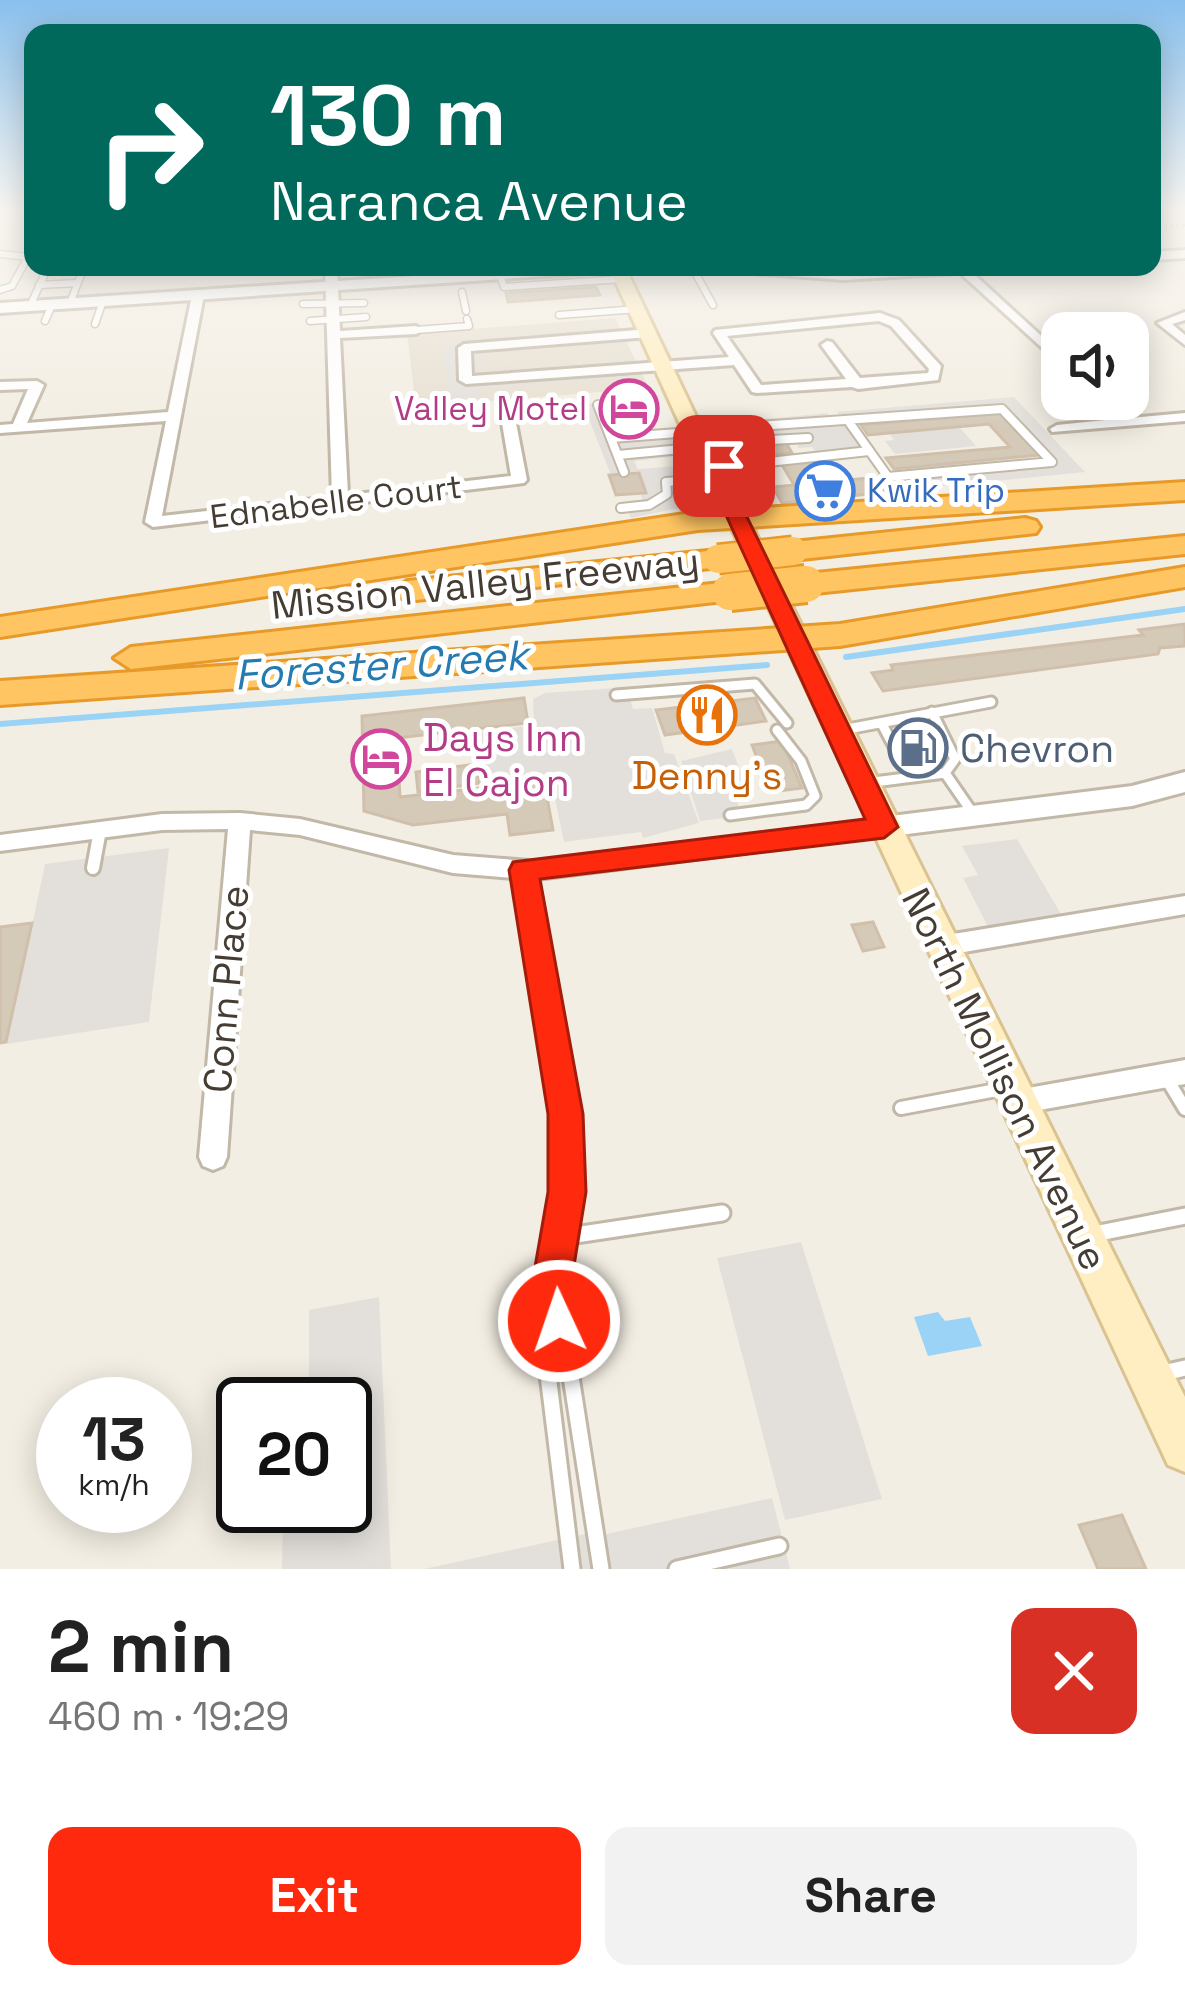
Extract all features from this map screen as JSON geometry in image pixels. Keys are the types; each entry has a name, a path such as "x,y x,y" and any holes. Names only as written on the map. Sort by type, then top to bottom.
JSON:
{"highway":[{"path":"0,630 736,516 1185,491"},
{"name":"Mission Valley Freeway","path":"0,630 1185,509"},
{"name":"Mission Valley Freeway","path":"0,673 1185,544"},
{"path":"0,693 840,635 1185,577"}],"main road":[{"name":"North Mollison Avenue","path":"626,285 666,365 692,436 718,469 721,505 736,516 1082,1237 1167,1372 1185,1448"}],"street":[{"path":"332,285 340,502"},
{"path":"333,311 441,285"},
{"path":"979,285 1041,342"},
{"path":"8,429 173,416 197,295"},
{"path":"0,308 56,310 104,301 197,295 333,311 416,330"},
{"path":"1185,316 1166,318 1163,323 1185,340"},
{"path":"880,317 896,323 937,373 923,380 858,385 757,389 720,338 724,330 880,317"},
{"path":"471,400 464,348 649,333"},
{"path":"827,345 858,385"},
{"path":"466,380 733,361"},
{"path":"0,386 38,385 0,448"},
{"name":"Ednabelle Court","path":"173,416 153,522 519,480 509,423"},
{"path":"1057,429 1185,417"},
{"path":"1124,420 1127,423"},
{"path":"0,843 100,830 240,821 300,827 453,864 524,870 975,817 1132,796 1185,782"},
{"name":"Conn Place","path":"213,1157 240,821"},
{"path":"524,870 566,1114 567,1192 550,1290"},
{"path":"941,946 1185,905"},
{"path":"1013,1095 1175,1074"}],"lane":[{"path":"30,306 39,285"},
{"path":"56,310 75,285"},
{"path":"416,330 469,326 463,285"},
{"path":"702,285 713,305"},
{"path":"95,324 104,301"},
{"path":"310,320 364,303"},
{"path":"303,304 366,317"},
{"path":"559,315 638,309"},
{"path":"598,405 624,472"},
{"path":"611,438 692,436 729,432 1002,409 1052,462 888,477 849,422"},
{"path":"801,426 820,455"},
{"path":"729,432 739,443 808,438"},
{"path":"617,455 692,436"},
{"path":"621,508 659,500 667,494 666,482 718,469 869,451"},
{"path":"616,695 755,684 815,786 814,796 806,805 730,815"},
{"path":"837,730 991,702"},
{"path":"862,784 941,773 955,759 954,748 932,712"},
{"path":"907,720 916,735"},
{"path":"882,724 910,777"},
{"path":"929,759 975,817"},
{"path":"93,868 100,830"},
{"path":"1175,1074 1185,1109"},
{"path":"901,1108 1013,1095"},
{"path":"559,1238 722,1213"},
{"path":"1082,1237 1185,1216"},
{"path":"550,1290 545,1350 572,1569"},
{"path":"550,1290 567,1351 601,1569"},
{"path":"677,1569 778,1546"}],"shaded area":[{"path":"615,318 649,388 416,407 407,334"},
{"path":"624,331 623,345 601,346 591,340 507,353 500,347 471,357 482,357 484,367 475,369 482,376 524,368 526,372 603,366 603,361 628,359 637,376 478,389 476,402 452,404 440,347 451,346 452,341"},
{"path":"1014,397 1085,472 935,487 905,467 1042,458 1000,412 857,424 877,453 821,459 812,447 798,448 796,430 796,436 745,440 730,435 723,423 827,413 831,419 841,417 837,412"},
{"path":"612,402 625,430 667,429 680,456 634,461 638,469 676,466 688,472 693,484 682,488 688,496 679,508 631,518 625,503 643,502 641,493 647,492 640,473 611,475 583,404"},
{"path":"959,427 976,446 895,454 885,441 894,440 890,434"},
{"path":"644,686 645,691 628,693 633,709 652,708 665,753 674,754 699,823 643,838 641,832 564,842 550,775 480,786 476,732 534,725 533,699 545,693"},
{"path":"732,749 751,800 737,802 742,816 700,821 681,761"},
{"path":"1017,839 1062,916 988,927 963,878 978,875 962,846"},
{"path":"169,848 149,1022 7,1044 45,864"},
{"path":"801,1242 882,1499 785,1520 717,1258"},
{"path":"379,1297 391,1569 282,1569 283,1533 372,1533 372,1377 309,1377 309,1310"},
{"path":"772,1498 790,1569 603,1569 597,1536"},
{"path":"585,1534 591,1569 424,1569"}],"water":[{"path":"938,1312 945,1321 970,1317 982,1346 928,1356 914,1317"}],"building":[{"path":"596,287 600,295 508,302 506,293"},
{"path":"1000,413 1039,455 894,469 886,458 1010,447 989,424 868,435 861,425"},
{"path":"785,441 792,453 747,457 741,446"},
{"path":"830,459 843,480 794,485 781,463"},
{"path":"639,473 646,493 616,495 609,475"},
{"path":"879,477 889,492 782,503 773,487"},
{"path":"1185,624 1185,646 1160,648 1158,654 883,691 872,673 893,670 891,665 1143,635 1139,630"},
{"name":"Days Inn El Cajon","path":"524,698 528,723 397,738 400,797 544,781 553,830 510,835 507,814 413,825 364,811 362,716"},
{"path":"755,698 766,721 665,735 656,710"},
{"path":"937,731 951,756 906,762 892,736"},
{"path":"782,741 802,788 770,792 752,745"},
{"path":"477,764 480,783 418,792 416,772"},
{"path":"873,922 884,947 863,951 852,925"},
{"path":"32,923 6,1042 0,1043 0,927"},
{"path":"1122,1515 1146,1569 1098,1569 1079,1525"}],"waterway":[{"name":"Forester Creek","path":"846,657 1185,609"},
{"name":"Forester Creek","path":"0,724 767,665"}],"place":[{"name":"Valley Motel","path":"629,409"},
{"name":"Kwik Trip","path":"825,491"},
{"name":"Denny's","path":"707,715"},
{"name":"Chevron","path":"918,748"},
{"name":"Days Inn El Cajon","path":"381,759"}],"route":[{"path":"559,1321 550,1290 567,1192 566,1114 524,870 884,827 735,513 742,503 724,466"}]}
